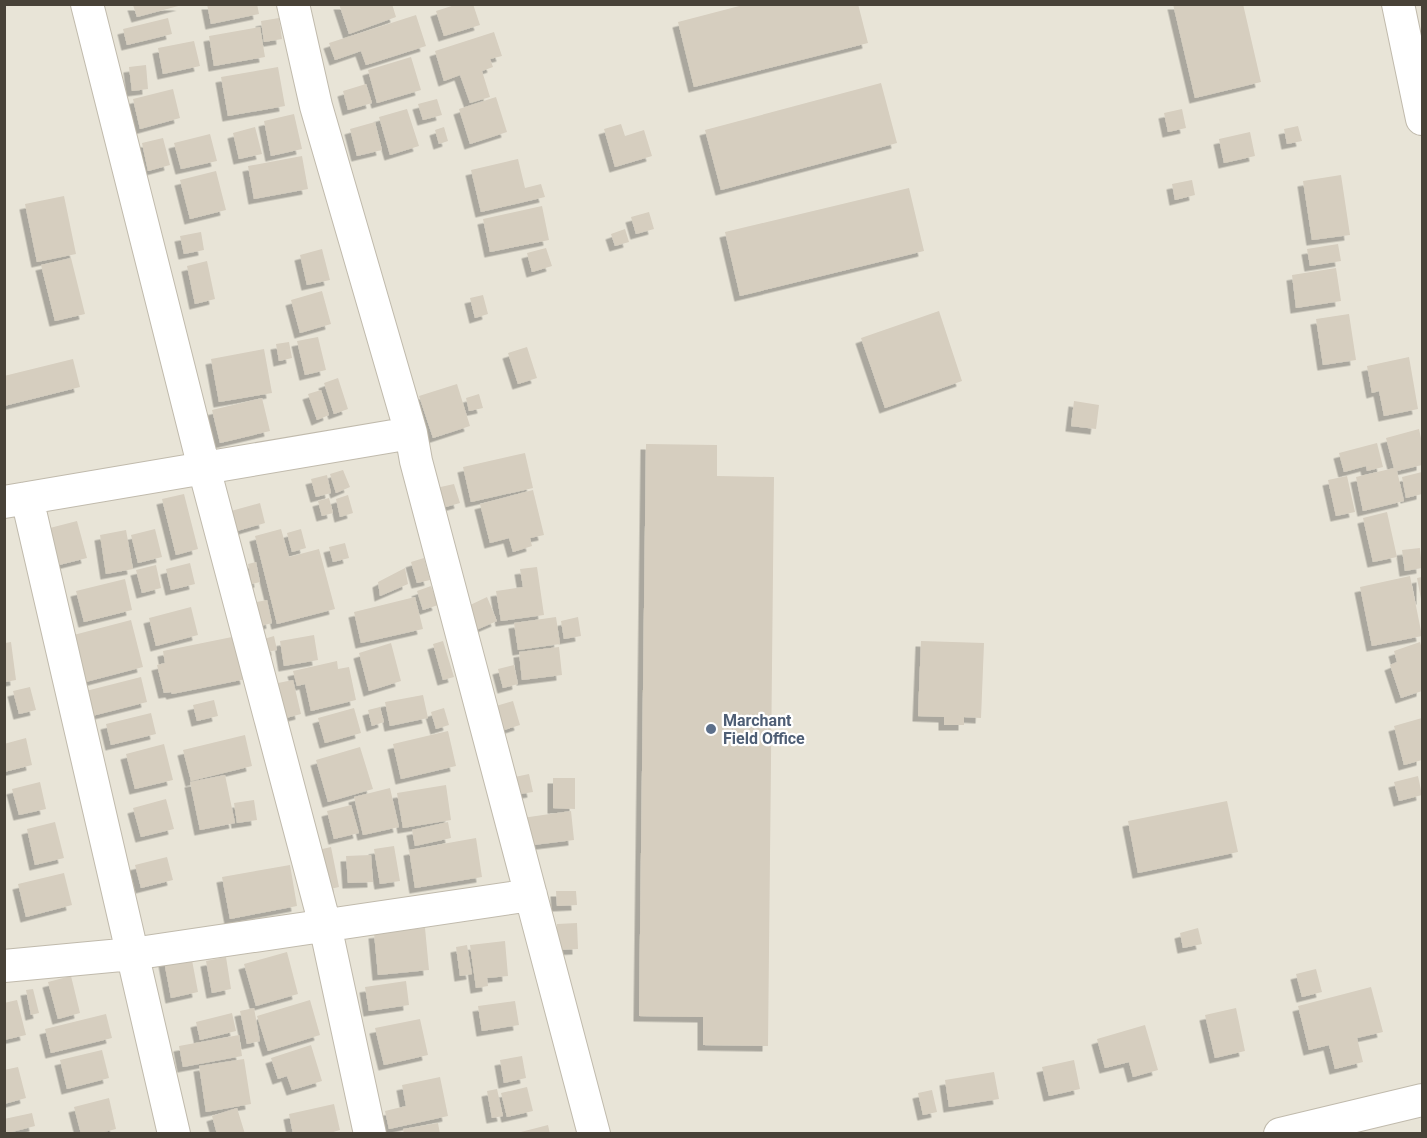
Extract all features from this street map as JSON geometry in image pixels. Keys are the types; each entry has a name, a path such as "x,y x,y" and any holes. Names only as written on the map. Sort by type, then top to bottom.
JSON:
{"street":[{"path":"87,4 204,468 325,926 370,1134"},
{"path":"293,4 316,106 411,433 416,461 594,1134"},
{"path":"1398,4 1422,119"},
{"path":"174,1134 132,954 16,500 411,433"},
{"path":"4,966 132,954 531,895"},
{"path":"1280,1134 1422,1100"}],"shaded area":[{"path":"5,5 1422,5 1422,1133 5,1133"}],"building":[{"path":"207,4 257,4 259,14 211,24"},
{"path":"339,4 392,4 396,17 349,34"},
{"path":"458,4 473,4 480,25 444,36 436,11"},
{"path":"747,4 858,4 868,43 694,87 678,22"},
{"path":"1173,4 1243,4 1261,82 1195,98"},
{"path":"133,5 182,5 137,17"},
{"path":"416,15 426,46 366,65 361,51 335,60 329,43"},
{"path":"168,18 172,34 127,45 123,29"},
{"path":"279,18 282,39 264,42 261,21"},
{"path":"260,27 265,57 214,66 209,36"},
{"path":"494,32 502,56 490,59 493,67 482,71 490,97 470,103 460,75 444,81 435,51"},
{"path":"194,41 200,66 163,74 158,48"},
{"path":"411,57 421,90 377,103 368,70"},
{"path":"146,65 148,89 132,91 129,67"},
{"path":"278,67 285,106 228,116 221,77"},
{"path":"881,83 897,143 721,190 705,130"},
{"path":"366,84 372,103 348,110 343,91"},
{"path":"173,89 180,118 140,129 133,99"},
{"path":"496,97 507,132 470,144 459,109"},
{"path":"437,99 442,115 423,120 418,104"},
{"path":"407,109 419,146 390,155 379,117"},
{"path":"1182,109 1186,128 1168,132 1164,113"},
{"path":"294,114 302,149 271,156 264,121"},
{"path":"375,122 382,150 357,156 350,129"},
{"path":"621,124 625,136 644,130 652,156 615,167 604,129"},
{"path":"1298,126 1302,141 1287,144 1284,129"},
{"path":"255,127 262,154 239,159 233,133"},
{"path":"444,127 448,141 439,144 435,130"},
{"path":"1250,132 1255,156 1224,163 1219,139"},
{"path":"210,134 217,161 181,169 174,143"},
{"path":"163,138 170,165 148,171 142,143"},
{"path":"302,156 308,189 254,199 248,166"},
{"path":"518,159 525,188 541,184 545,197 481,212 471,170"},
{"path":"216,171 226,210 190,219 180,180"},
{"path":"1341,175 1350,235 1312,240 1303,181"},
{"path":"1192,180 1195,195 1175,200 1172,184"},
{"path":"909,188 924,251 740,296 725,232"},
{"path":"64,196 76,254 37,262 25,204"},
{"path":"542,206 549,240 490,252 483,219"},
{"path":"649,212 654,229 636,234 631,217"},
{"path":"625,229 629,242 615,246 611,234"},
{"path":"201,232 204,250 184,254 180,236"},
{"path":"1338,244 1341,261 1310,266 1307,249"},
{"path":"546,248 552,266 532,272 527,253"},
{"path":"322,249 330,280 307,285 300,255"},
{"path":"71,258 85,314 55,321 41,265"},
{"path":"207,261 215,299 195,304 187,266"},
{"path":"1336,268 1341,301 1296,308 1292,275"},
{"path":"322,291 331,324 300,333 291,300"},
{"path":"483,295 488,314 475,318 470,298"},
{"path":"939,311 962,381 885,408 861,338"},
{"path":"1349,314 1356,360 1323,365 1316,319"},
{"path":"318,337 326,370 305,375 297,341"},
{"path":"289,342 292,358 279,361 276,344"},
{"path":"527,347 537,378 518,384 508,353"},
{"path":"264,349 272,393 219,402 211,359"},
{"path":"1409,357 1418,409 1384,416 1379,391 1372,393 1367,366"},
{"path":"73,359 80,387 4,406 4,376"},
{"path":"338,378 348,409 334,414 324,383"},
{"path":"457,384 470,426 433,438 419,396"},
{"path":"321,390 329,415 317,420 308,394"},
{"path":"479,394 483,408 469,411 466,398"},
{"path":"262,398 270,431 220,443 212,410"},
{"path":"1074,401 1099,405 1096,429 1071,426"},
{"path":"1419,429 1422,443 1422,465 1397,471 1404,501 1363,511 1356,477 1394,468 1386,438"},
{"path":"1377,443 1383,467 1367,471 1366,466 1344,472 1339,453"},
{"path":"646,444 717,445 717,476 774,477 768,1046 703,1045 703,1017 639,1016"},
{"path":"525,453 533,488 471,502 463,467"},
{"path":"343,470 350,487 336,493 330,474"},
{"path":"1422,472 1422,494 1406,498 1402,477"},
{"path":"327,475 331,493 316,497 311,479"},
{"path":"1347,476 1355,512 1336,516 1328,480"},
{"path":"454,484 460,503 442,508 436,488"},
{"path":"533,490 544,535 530,538 532,546 513,552 509,538 490,543 480,504"},
{"path":"184,494 198,549 176,555 162,499"},
{"path":"348,495 353,513 340,517 336,499"},
{"path":"329,498 333,513 322,516 318,501"},
{"path":"260,503 265,523 237,531 231,511"},
{"path":"1387,512 1397,557 1373,562 1363,518"},
{"path":"77,521 87,558 55,566 46,529"},
{"path":"155,529 162,557 138,563 131,535"},
{"path":"281,529 289,557 319,549 335,609 277,624 255,536"},
{"path":"301,529 306,548 292,552 287,533"},
{"path":"126,530 133,569 106,574 100,535"},
{"path":"345,543 349,558 333,562 329,547"},
{"path":"1420,548 1422,568 1405,571 1402,550"},
{"path":"424,558 430,580 417,583 411,562"},
{"path":"256,562 260,582 252,584 248,564"},
{"path":"190,563 195,584 171,590 166,569"},
{"path":"156,565 161,588 142,593 136,570"},
{"path":"537,567 544,615 501,621 496,591 523,587 520,569"},
{"path":"405,568 408,584 380,596 378,582"},
{"path":"1410,576 1422,636 1372,646 1360,587"},
{"path":"1422,577 1422,599 1421,599 1417,578"},
{"path":"125,579 132,610 84,622 76,591"},
{"path":"431,586 438,605 423,610 417,591"},
{"path":"415,597 423,629 361,643 354,612"},
{"path":"487,597 497,621 476,630 466,607"},
{"path":"267,600 272,623 257,627 251,603"},
{"path":"191,607 198,635 156,646 149,618"},
{"path":"556,617 560,644 518,650 514,623"},
{"path":"578,617 581,636 564,639 561,621"},
{"path":"131,620 143,667 78,684 66,637"},
{"path":"314,635 318,660 284,666 280,641"},
{"path":"237,636 246,679 172,694 171,692 164,693 157,665 165,663 163,651"},
{"path":"274,636 277,650 267,652 264,639"},
{"path":"443,641 454,677 443,680 433,644"},
{"path":"921,641 984,643 981,718 964,717 964,725 944,725 944,717 918,716"},
{"path":"11,642 16,680 5,682 5,643"},
{"path":"1420,642 1422,691 1401,698 1390,665 1397,662 1394,651"},
{"path":"391,643 401,681 369,691 359,653"},
{"path":"559,647 562,675 522,680 519,652"},
{"path":"337,661 338,669 349,667 356,700 311,711 305,684 297,686 293,671"},
{"path":"514,665 518,684 503,688 498,669"},
{"path":"141,677 147,702 88,717 82,692"},
{"path":"293,680 301,714 286,718 278,683"},
{"path":"30,687 36,710 19,714 13,691"},
{"path":"423,695 428,718 390,726 385,702"},
{"path":"214,700 218,716 197,721 193,705"},
{"path":"513,701 520,725 504,730 496,706"},
{"path":"380,707 384,722 372,726 368,710"},
{"path":"354,708 361,733 325,743 318,718"},
{"path":"444,708 449,725 436,729 431,712"},
{"path":"151,713 156,734 111,745 106,724"},
{"path":"1422,718 1422,760 1404,765 1394,726"},
{"path":"448,731 456,766 401,779 393,744"},
{"path":"245,735 252,766 191,781 183,750"},
{"path":"26,738 32,765 4,772 4,744"},
{"path":"164,744 173,780 135,789 126,754"},
{"path":"360,747 373,789 328,802 316,760"},
{"path":"529,774 533,792 514,795 510,778"},
{"path":"225,775 235,823 200,830 190,782"},
{"path":"1418,776 1422,795 1399,801 1394,782"},
{"path":"553,778 575,778 575,809 553,808"},
{"path":"40,782 46,809 19,815 12,789"},
{"path":"446,785 451,820 403,828 397,793"},
{"path":"390,788 399,827 363,835 354,797"},
{"path":"166,799 174,829 141,837 133,808"},
{"path":"254,800 257,820 237,823 234,803"},
{"path":"1227,801 1238,852 1138,873 1128,821"},
{"path":"351,805 359,833 334,839 327,811"},
{"path":"571,811 574,840 525,846 522,818"},
{"path":"55,822 64,858 35,865 27,829"},
{"path":"448,822 451,838 415,846 412,830"},
{"path":"476,838 482,877 415,888 409,850"},
{"path":"394,846 400,881 380,884 374,849"},
{"path":"331,847 339,887 326,890 318,850"},
{"path":"371,855 373,882 348,883 346,856"},
{"path":"167,857 173,880 141,888 135,865"},
{"path":"290,865 297,906 230,919 222,877"},
{"path":"64,873 72,905 26,917 18,884"},
{"path":"556,891 576,891 577,905 557,906"},
{"path":"577,923 578,949 557,950 557,924"},
{"path":"425,928 429,970 378,975 374,933"},
{"path":"1198,928 1202,944 1183,948 1180,933"},
{"path":"505,941 508,976 487,978 488,986 476,988 470,945"},
{"path":"467,945 472,974 460,976 456,947"},
{"path":"287,952 298,994 256,1006 244,964"},
{"path":"191,955 198,992 171,998 164,961"},
{"path":"226,957 231,989 212,993 206,961"},
{"path":"1316,969 1322,992 1302,997 1296,974"},
{"path":"71,976 80,1013 58,1019 48,982"},
{"path":"406,981 409,1005 369,1011 365,987"},
{"path":"1371,987 1383,1032 1357,1038 1363,1062 1335,1069 1329,1045 1309,1050 1298,1006"},
{"path":"33,989 39,1013 31,1015 26,990"},
{"path":"17,1000 26,1035 4,1040 4,1003"},
{"path":"310,1000 320,1035 268,1051 257,1016"},
{"path":"515,1001 519,1025 482,1031 478,1006"},
{"path":"254,1008 260,1041 247,1044 240,1011"},
{"path":"1236,1008 1245,1051 1215,1058 1205,1015"},
{"path":"232,1013 236,1031 200,1040 196,1022"},
{"path":"106,1014 112,1038 51,1053 45,1029"},
{"path":"420,1019 428,1055 384,1065 375,1028"},
{"path":"1145,1025 1158,1070 1133,1077 1129,1062 1105,1068 1097,1039"},
{"path":"239,1035 242,1056 183,1067 179,1046"},
{"path":"311,1045 322,1081 292,1090 287,1076 278,1079 271,1058"},
{"path":"102,1050 109,1078 67,1089 60,1060"},
{"path":"522,1056 526,1078 504,1083 500,1060"},
{"path":"244,1059 251,1104 206,1112 199,1066"},
{"path":"1074,1060 1080,1089 1049,1096 1042,1067"},
{"path":"18,1067 26,1098 4,1104 4,1070"},
{"path":"994,1072 999,1099 949,1107 945,1080"},
{"path":"440,1077 448,1116 389,1129 385,1111 406,1106 402,1085"},
{"path":"527,1087 533,1111 507,1117 501,1093"},
{"path":"497,1089 503,1116 492,1118 487,1091"},
{"path":"932,1090 937,1112 923,1115 918,1093"},
{"path":"109,1098 116,1129 96,1134 81,1134 74,1107"},
{"path":"334,1104 340,1130 326,1134 293,1134 289,1114"},
{"path":"237,1108 245,1134 217,1134 212,1116"},
{"path":"32,1113 35,1126 4,1134 4,1119"},
{"path":"438,1123 440,1134 404,1134 403,1129"},
{"path":"548,1125 550,1134 517,1134 517,1133"}],"place":[{"name":"Marchant Field Office","path":"711,729"}]}
